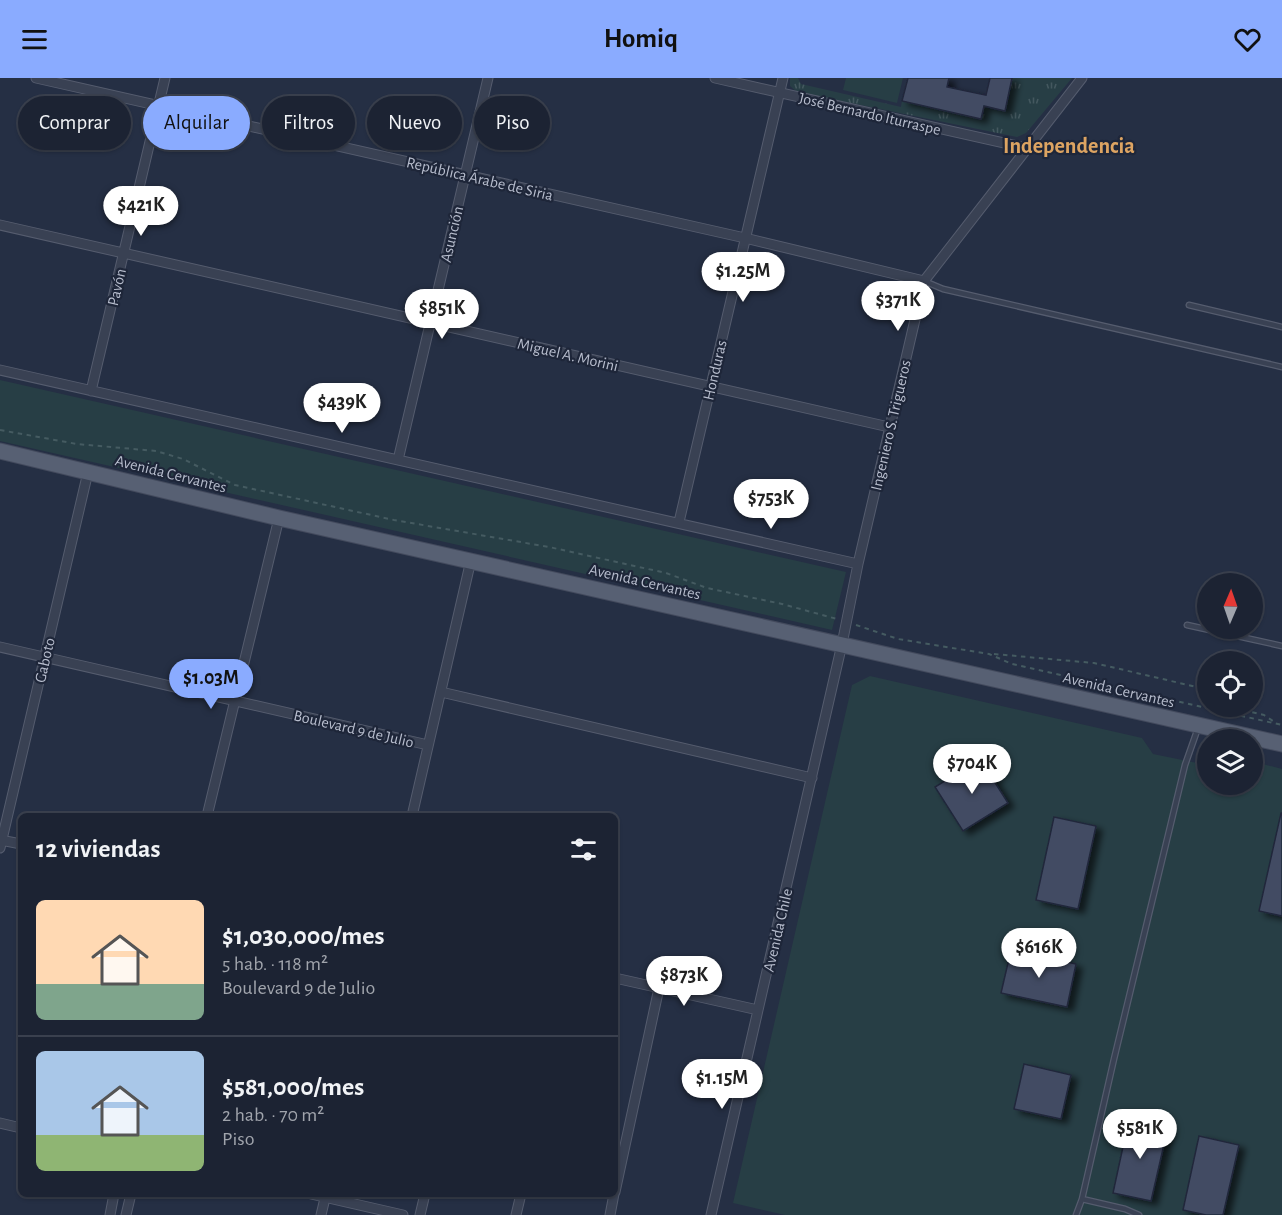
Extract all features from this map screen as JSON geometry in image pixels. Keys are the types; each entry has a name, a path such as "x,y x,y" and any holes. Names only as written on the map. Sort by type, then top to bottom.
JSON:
{"main road":[{"name":"Avenida Cervantes","path":"0,451 279,518 1282,744"}],"street":[{"name":"República Árabe de Siria","path":"36,78 143,103"},
{"name":"Pavón","path":"160,96 165,78"},
{"name":"Asunción","path":"398,460 488,78"},
{"name":"José Bernardo Iturraspe","path":"715,78 1026,147"},
{"name":"Honduras","path":"679,522 783,78"},
{"name":"Ingeniero S. Trigueros","path":"842,644 858,564 924,281 1026,147 1082,78"},
{"name":"República Árabe de Siria","path":"250,127 745,238 924,281"},
{"name":"Pavón","path":"91,391 148,150"},
{"name":"Miguel A. Morini","path":"0,225 889,427"},
{"path":"0,370 858,564"},
{"name":"Gaboto","path":"1,842 88,472"},
{"path":"208,813 279,518"},
{"path":"413,813 471,560"},
{"name":"Avenida Chile","path":"711,1215 842,644"},
{"name":"Boulevard 9 de Julio","path":"0,647 428,745"},
{"path":"441,692 812,778"},
{"path":"1,842 18,844"},
{"path":"618,979 758,1010"},
{"path":"618,1179 659,988"},
{"path":"0,1123 18,1127"},
{"path":"110,1215 113,1197"},
{"path":"126,1215 129,1197"},
{"path":"321,1215 326,1197"},
{"path":"330,1197 403,1215"},
{"path":"420,1215 424,1197"},
{"path":"516,1215 520,1197"},
{"path":"610,1215 614,1197"}],"lane":[{"path":"924,281 942,289 1282,367"},
{"path":"1189,305 1282,327"},
{"path":"1187,625 1282,646"},
{"path":"1076,1215 1082,1199 1185,765 1199,725"},
{"path":"1082,1199 1125,1209 1139,1215"}],"path":[{"path":"0,429 77,444 156,451 183,459 235,485 394,520 549,547 666,573 707,588 847,621 898,639 989,654 1094,663 1197,687"},
{"path":"989,654 1012,664 1282,725"},
{"path":"1263,715 1275,723"}],"green space":[{"path":"790,78 798,78 801,84 901,107 902,101 981,119 984,106 1005,110 1012,78 1072,78 1026,133 1017,137 797,92 790,86"},
{"path":"846,78 903,78 897,103 843,90"},
{"path":"0,380 846,572 832,630 0,441"},
{"path":"870,676 1142,738 1153,754 1197,763 1197,795 1263,795 1263,764 1282,769 1282,1215 785,1215 733,1203 852,685"}],"building":[{"path":"908,78 949,78 947,87 986,95 990,78 1012,78 1005,111 984,106 981,119 902,101"},
{"path":"980,759 1008,803 963,831 935,787"},
{"path":"1282,813 1282,916 1259,911"},
{"path":"1054,817 1096,826 1078,909 1036,900"},
{"path":"1011,950 1076,964 1067,1007 1001,993"},
{"path":"1024,1064 1071,1075 1061,1119 1014,1109"},
{"path":"1129,1119 1168,1127 1151,1201 1113,1193"},
{"path":"1199,1136 1239,1145 1223,1215 1206,1215 1183,1210"}],"district":[{"name":"Independencia","path":"1069,145"}]}
